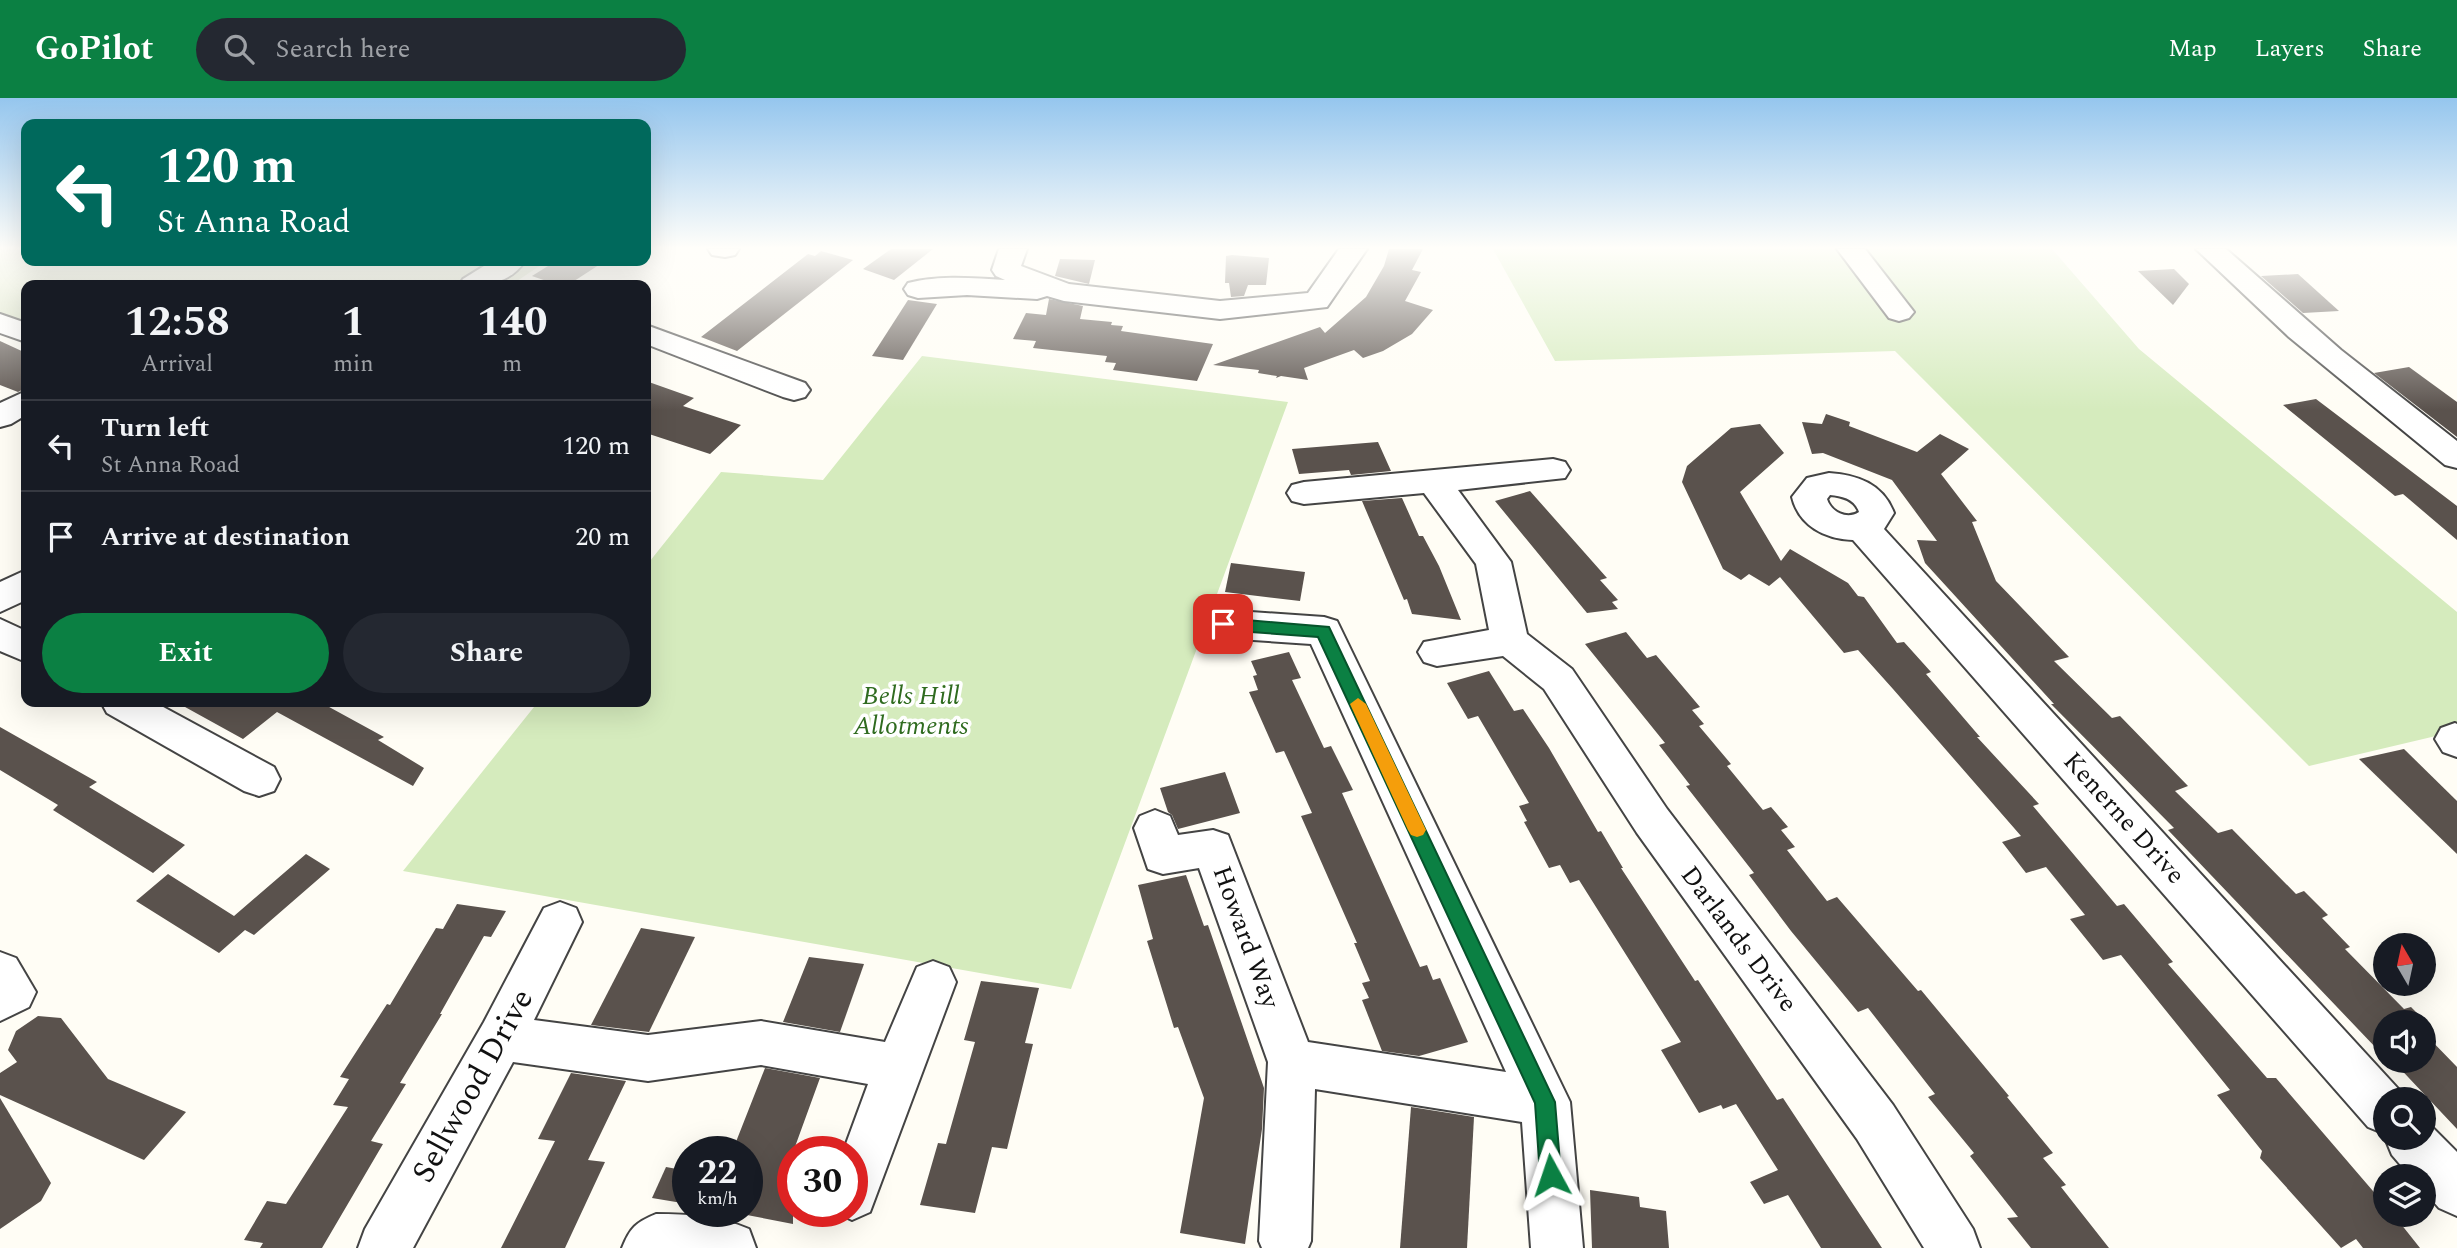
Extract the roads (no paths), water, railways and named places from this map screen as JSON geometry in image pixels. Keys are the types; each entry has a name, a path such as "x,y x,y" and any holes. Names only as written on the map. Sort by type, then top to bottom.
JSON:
{"street":[{"path":"1156,303 1220,310 1299,303"},
{"path":"1892,303 1899,312"},
{"path":"2265,303 2308,340 2457,457"},
{"path":"0,323 21,331"},
{"path":"651,336 794,390"},
{"path":"0,417 21,404"},
{"path":"1304,493 1553,470"},
{"path":"1433,481 1493,562 1510,642 1437,652"},
{"name":"Kenerne Drive","path":"1862,527 2373,1097"},
{"path":"0,599 21,586"},
{"path":"1223,624 1324,631 1545,1102 1557,1248"},
{"path":"0,633 21,645"},
{"name":"Darlands Drive","path":"1510,642 1558,679 1651,821 1875,1122 1954,1248"},
{"path":"130,707 259,779"},
{"name":"Howard Way","path":"1155,828 1163,856 1213,848 1292,1062 1285,1241"},
{"name":"Sellwood Drive","path":"384,1248 502,1038 560,922"},
{"path":"0,973 13,992 0,1000"},
{"path":"868,1151 933,982"},
{"path":"502,1038 648,1058 761,1043 899,1067"},
{"path":"1292,1062 1545,1102"},
{"path":"2421,1150 2457,1190"},
{"path":"648,1248 656,1240 696,1240 730,1248"}],"park label":[{"name":"Bells Hill Allotments","path":"911,711"}]}
